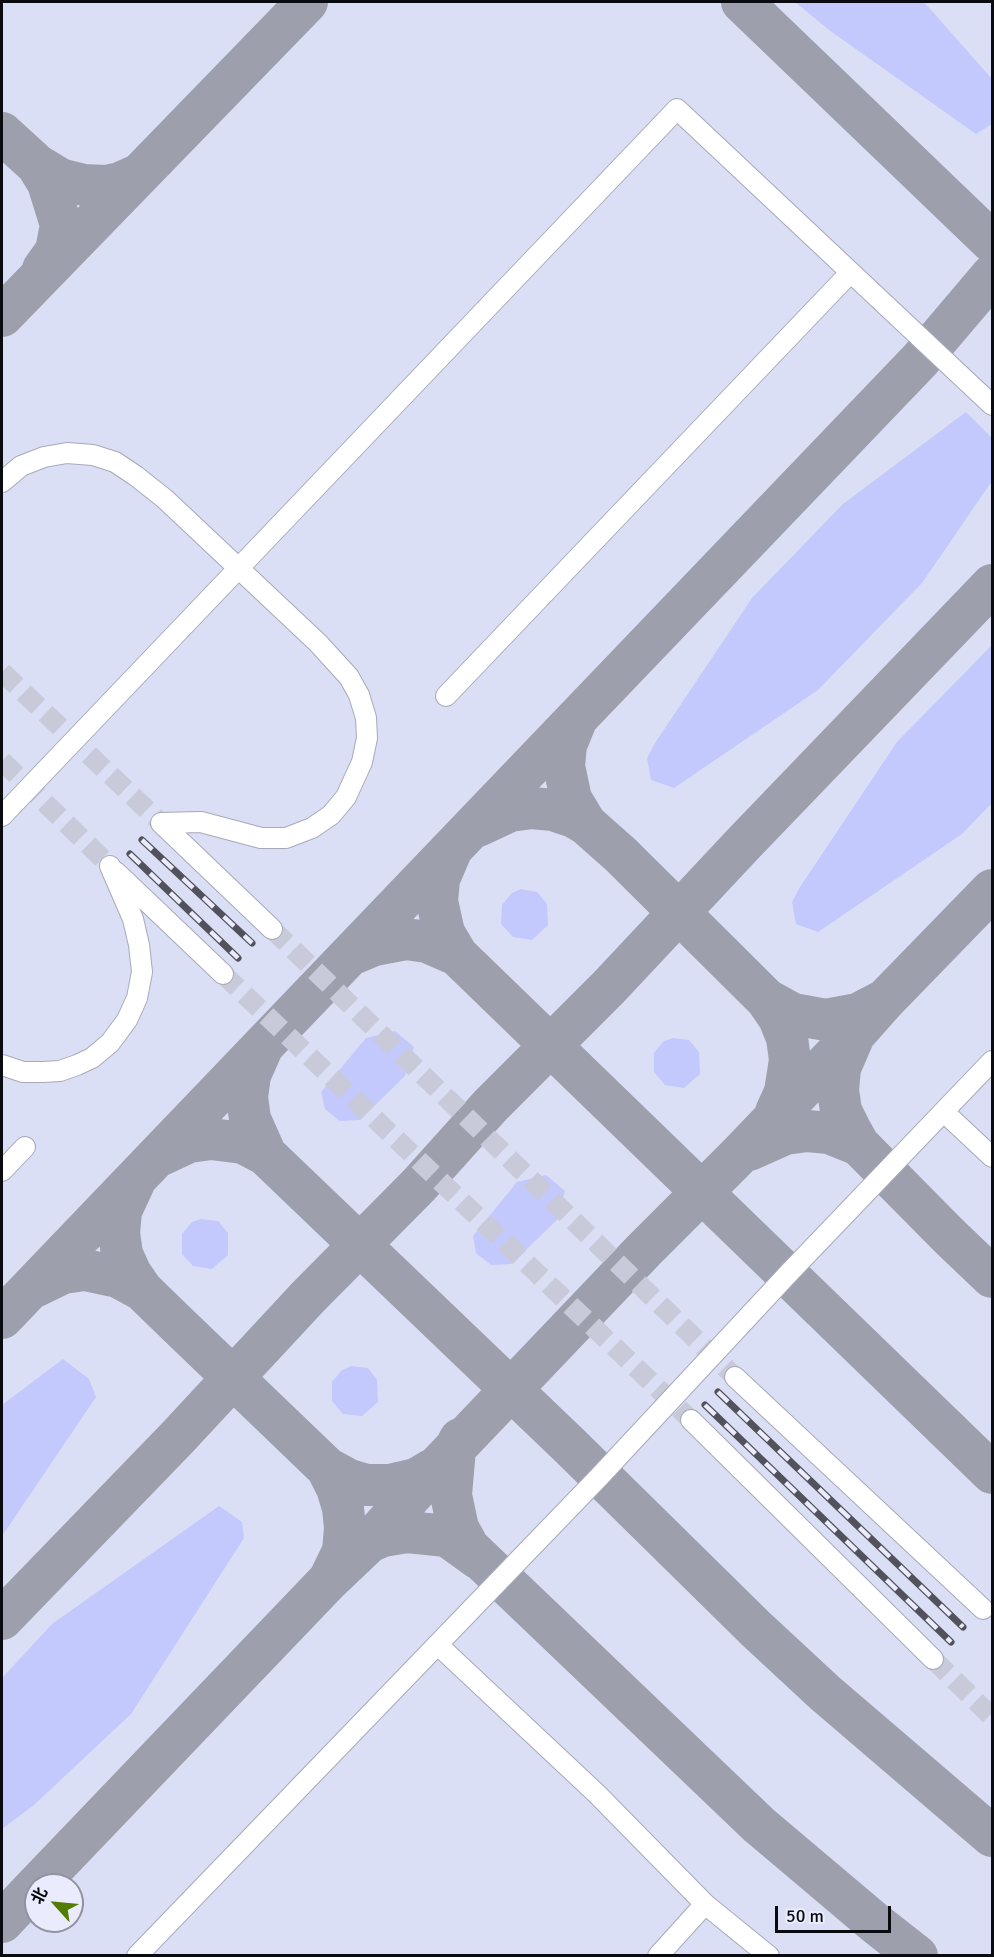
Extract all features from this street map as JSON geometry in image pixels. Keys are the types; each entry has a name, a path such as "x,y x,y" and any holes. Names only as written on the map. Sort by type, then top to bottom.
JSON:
{"lane":[{"path":"2,816 677,109 993,405"},
{"path":"446,696 850,273"},
{"path":"2,482 21,466 44,457 67,453 93,455 115,462 165,499 349,676 359,695 366,718 367,738 363,762 346,797 331,815 312,828 286,838 261,838 201,822 161,823 272,929"},
{"path":"2,1065 23,1072 43,1072 60,1071 78,1065 92,1058 110,1042 127,1020 137,998 142,972 134,919 110,866 223,974"},
{"path":"137,1956 438,1645 993,1061"},
{"path":"944,1112 993,1157"},
{"path":"2,1171 25,1147"},
{"path":"735,1377 983,1609"},
{"path":"691,1420 933,1659"},
{"path":"438,1645 597,1794 705,1904 769,1956"},
{"path":"658,1956 705,1904"}],"shaded area":[{"path":"2,2 992,2 992,1955 2,1956"},
{"path":"795,2 924,2 992,79 992,124 976,134 829,30"},
{"path":"966,412 992,438 992,481 922,583 818,690 674,788 651,780 647,758 655,743 752,598 843,504"},
{"path":"992,645 992,803 962,834 818,932 796,924 792,902 800,887 897,742"},
{"path":"521,889 537,892 547,904 548,925 532,940 513,937 501,924 502,905 512,893"},
{"path":"395,1031 414,1047 405,1076 360,1120 340,1121 325,1109 321,1092 366,1038"},
{"path":"673,1038 689,1040 699,1052 700,1074 684,1088 665,1085 654,1072 654,1053 664,1041"},
{"path":"546,1175 565,1191 557,1220 511,1264 491,1265 476,1253 473,1236 517,1182"},
{"path":"201,1219 218,1221 228,1233 228,1255 212,1269 193,1266 182,1254 182,1234 192,1222"},
{"path":"63,1359 89,1379 96,1397 2,1536 2,1405"},
{"path":"351,1366 368,1368 377,1380 378,1402 362,1416 343,1414 332,1401 332,1382 342,1370"},
{"path":"219,1506 242,1522 244,1538 131,1714 34,1805 2,1829 2,1678 52,1624"}],"taxiway":[{"path":"2,316 307,2"},
{"path":"742,2 992,242"},
{"path":"2,133 37,165"},
{"path":"43,269 56,251 61,225 48,183 37,165 60,179 84,185 106,186 138,175"},
{"path":"2,1318 920,360 992,275"},
{"path":"2,1619 177,1438 308,1297 419,1185 490,1106 609,987 992,585"},
{"path":"577,718 566,745 564,766 571,799 586,824"},
{"path":"478,826 510,811 532,808 553,810 586,824 621,855 766,999 779,1018 787,1038 790,1060 785,1092 776,1112"},
{"path":"451,851 439,879 437,901 444,933 457,955 992,1473"},
{"path":"48,1873 328,1581 369,1542 438,1466 644,1250 740,1154 992,890"},
{"path":"350,955 374,945 406,939 427,942 457,955"},
{"path":"766,999 793,1014 826,1020 858,1014 883,1001"},
{"path":"853,1038 840,1068 838,1090 841,1111 859,1145 992,1277"},
{"path":"262,1048 250,1075 247,1097 250,1119 266,1155"},
{"path":"749,1150 785,1134 807,1131 829,1133 859,1145"},
{"path":"159,1156 189,1142 211,1139 243,1143 266,1155 570,1446 756,1629 825,1693 992,1836"},
{"path":"134,1183 121,1211 119,1233 122,1254 131,1274 142,1290 327,1468 349,1480 366,1485 390,1485 416,1479 433,1469"},
{"path":"34,1287 63,1273 85,1270 118,1277 142,1290"},
{"path":"460,1439 455,1449 451,1495 458,1528 469,1548 759,1825 917,1956"},
{"path":"327,1468 337,1488 343,1508 345,1528 343,1551 330,1578"},
{"path":"369,1542 383,1536 407,1532 447,1536 479,1559"},
{"path":"2,1922 24,1899"}],"tunnel":[{"path":"2,672 161,823"},
{"path":"2,761 110,866"},
{"path":"272,929 735,1377"},
{"path":"223,974 691,1420"},
{"path":"933,1659 992,1717"}],"railway":[{"path":"142,840 252,943"},
{"path":"130,854 238,958"},
{"path":"718,1392 963,1627"},
{"path":"705,1405 951,1642"}]}
